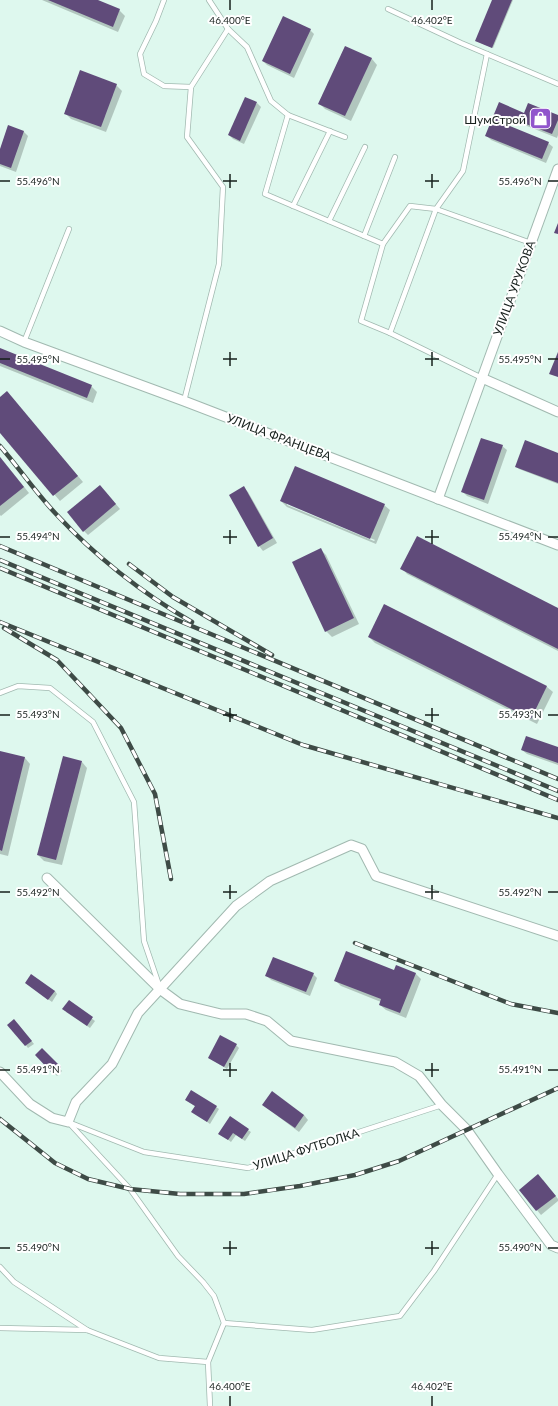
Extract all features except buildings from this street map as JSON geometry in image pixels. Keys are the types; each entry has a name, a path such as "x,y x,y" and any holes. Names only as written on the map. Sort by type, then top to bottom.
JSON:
{"street":[{"name":"УЛИЦА УРУКОВА","path":"438,499 558,169"},
{"name":"УЛИЦА ФРАНЦЕВА","path":"0,331 24,342 184,401 558,545"},
{"path":"482,378 558,412"},
{"path":"68,1122 76,1102 112,1064 138,1013 161,990 236,906 270,881 351,845 362,849 376,876 558,936"},
{"path":"46,878 161,990 180,1004 221,1014 246,1014 267,1021 291,1041 395,1062 419,1076 442,1105 467,1130 551,1245 558,1248"},
{"name":"УЛИЦА ФУТБОЛКА","path":"0,1072 30,1104 52,1118 68,1122"}],"lane":[{"path":"164,0 156,21 140,54 144,74 164,86 191,87"},
{"path":"209,0 228,28 247,47 271,101 288,114 345,137"},
{"path":"388,9 487,54 558,84"},
{"path":"184,401 219,264 223,187 188,137 191,87 228,28"},
{"path":"390,333 436,209 463,171 487,54"},
{"path":"288,114 265,194 383,244"},
{"path":"293,206 330,130"},
{"path":"329,221 365,147"},
{"path":"364,236 395,157"},
{"path":"482,378 390,333 361,321 383,244 410,206 436,209 531,243"},
{"path":"24,342 69,229"},
{"path":"0,693 18,686 50,688 93,722 134,802 144,942 161,990"},
{"name":"УЛИЦА ФУТБОЛКА","path":"68,1122 144,1152 248,1168 442,1105"},
{"path":"68,1122 130,1189 178,1256 207,1286 214,1296 224,1323 208,1362 210,1406"},
{"path":"224,1323 312,1330 400,1316 434,1272 498,1174"},
{"path":"0,1267 14,1282 87,1330 159,1358 208,1362"},
{"path":"0,1328 87,1330"}],"railway":[{"path":"0,446 49,506 87,545 137,586 173,611 192,622"},
{"path":"0,546 558,779"},
{"path":"0,560 558,791"},
{"path":"129,564 173,597 272,655"},
{"path":"0,568 558,800"},
{"path":"0,622 303,745 558,818"},
{"path":"4,628 57,660 121,728 155,794 171,879"},
{"path":"355,943 511,1004 558,1013"},
{"path":"0,1119 55,1163 88,1179 130,1189 180,1194 244,1194 300,1186 355,1175 399,1161 558,1088"}],"place":[{"name":"ШумСтрой","path":"541,119"}]}
